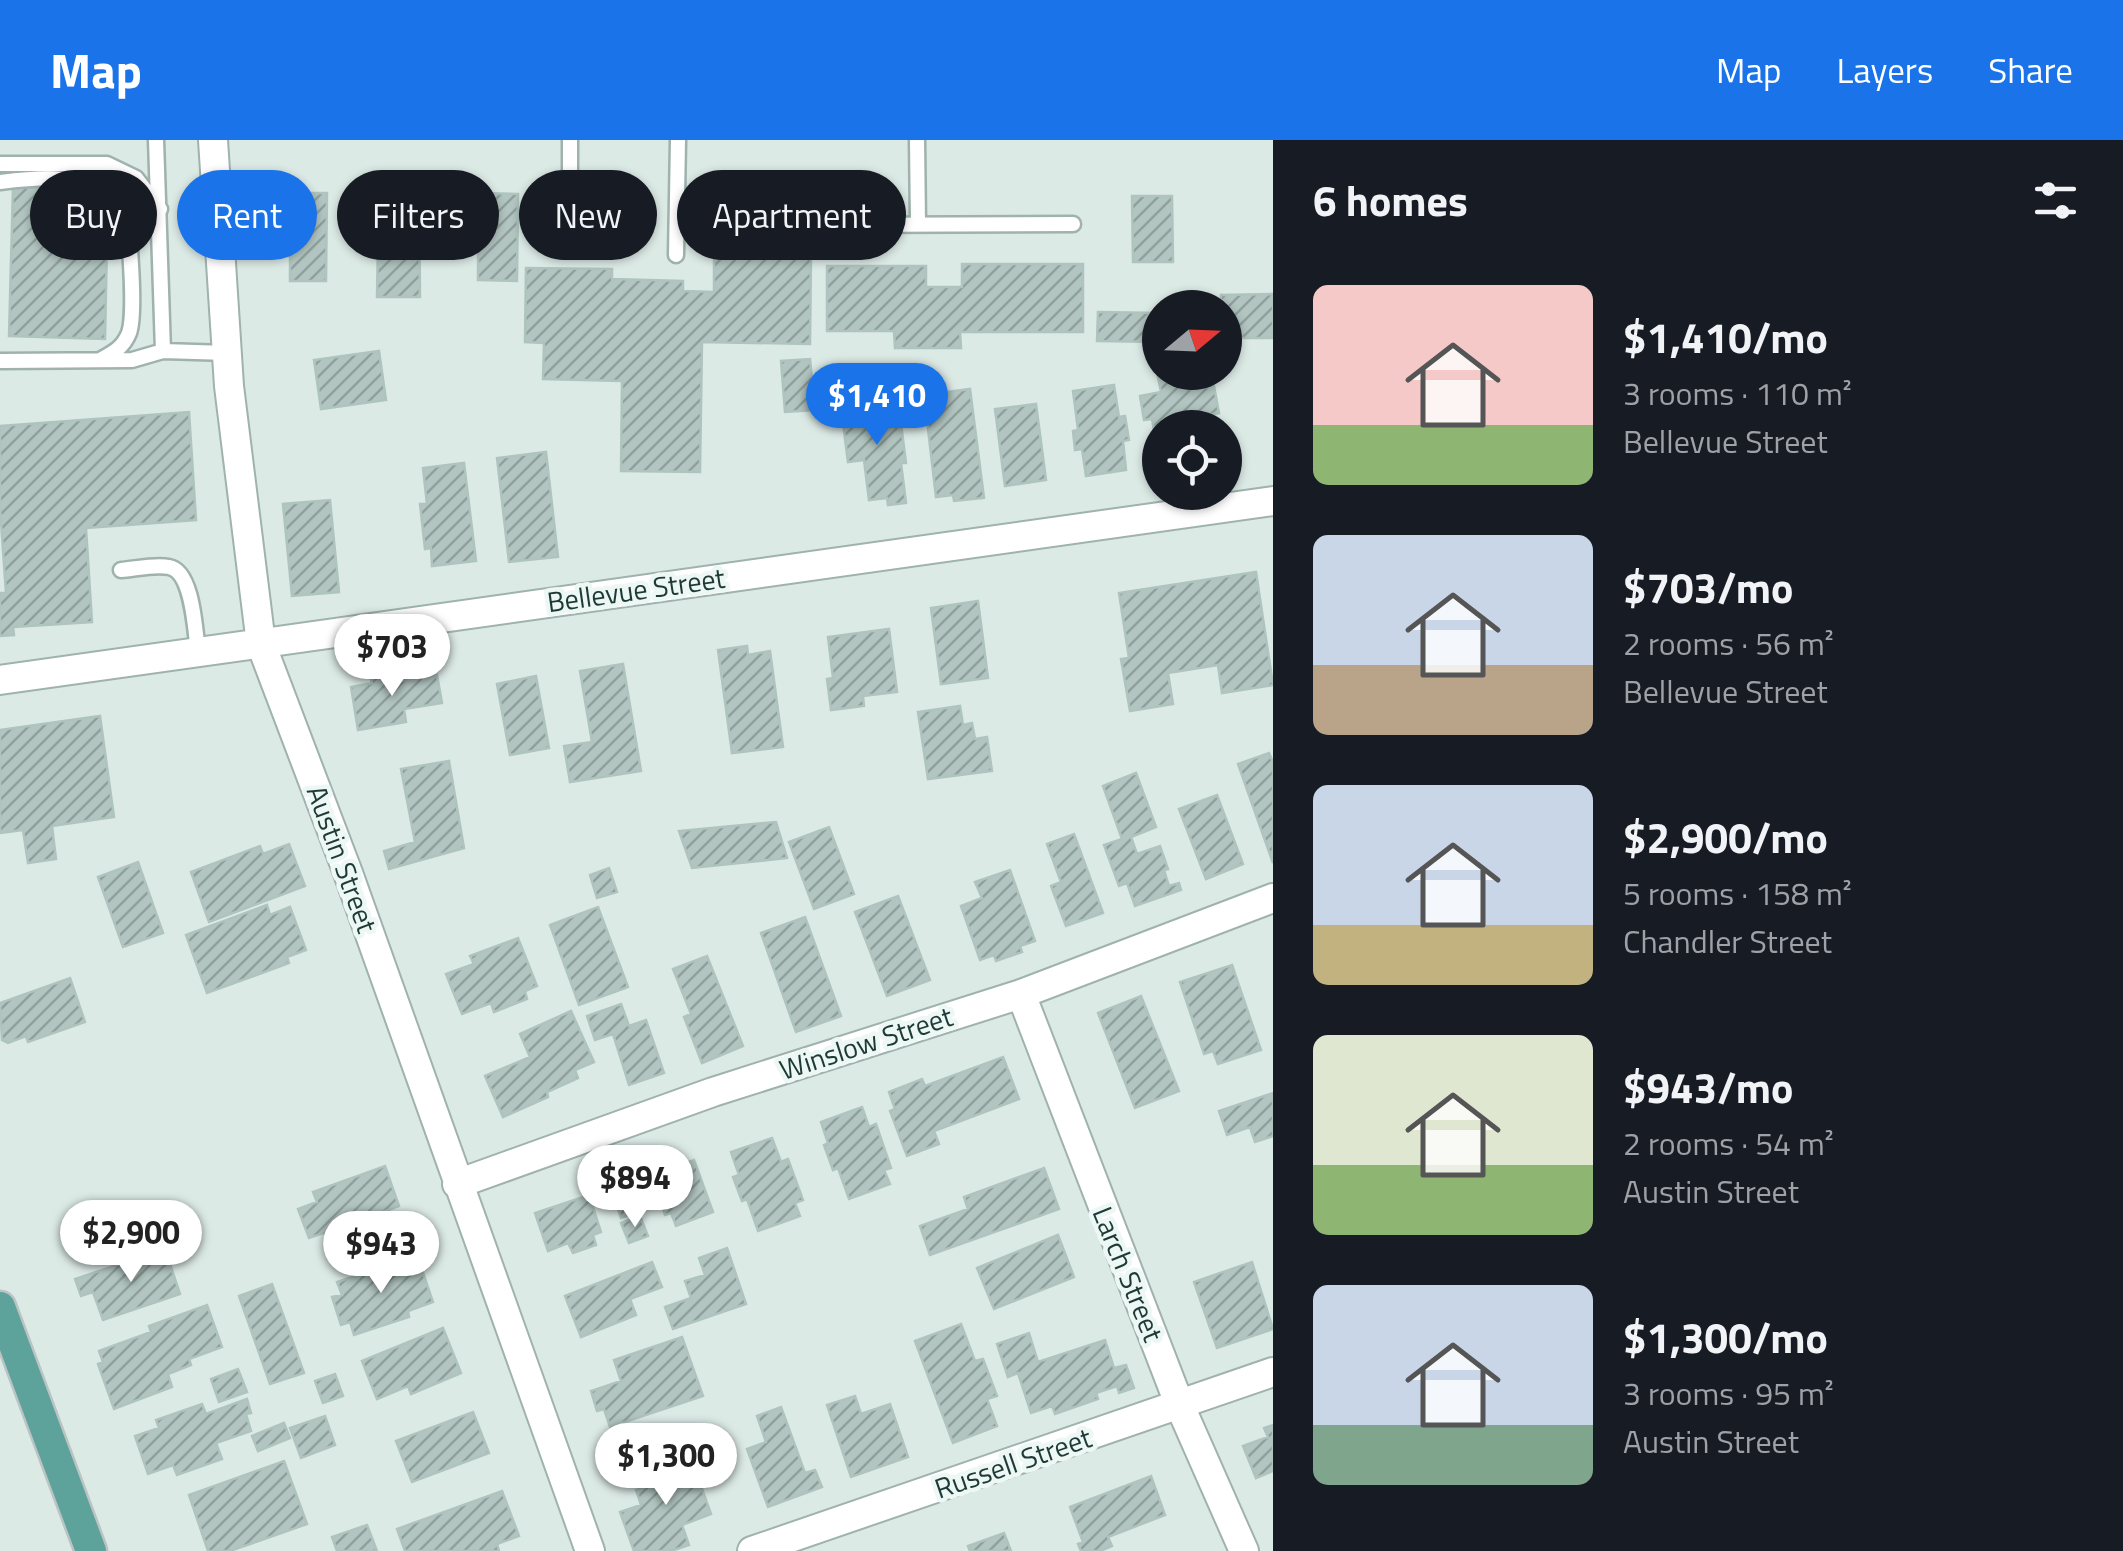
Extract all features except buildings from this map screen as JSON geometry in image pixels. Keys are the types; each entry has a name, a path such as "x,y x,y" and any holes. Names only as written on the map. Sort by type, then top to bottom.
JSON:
{"main road":[{"path":"0,1307 91,1551"}],"street":[{"name":"Austin Street","path":"212,140 228,352 261,644 348,873 590,1551"},
{"name":"Bellevue Street","path":"0,680 1273,501"},
{"name":"Winslow Street","path":"457,1184 713,1092 1021,994 1273,898"},
{"name":"Larch Street","path":"1021,994 1180,1406 1244,1551"},
{"name":"Russell Street","path":"752,1551 1273,1372"}],"lane":[{"path":"156,140 164,351"},
{"path":"570,140 570,170"},
{"path":"676,255 678,140"},
{"path":"917,140 918,224"},
{"path":"0,164 107,164 136,178 160,210"},
{"path":"0,182 42,177 90,182 121,196 129,214 130,330 121,348 100,360"},
{"path":"906,224 1073,224"},
{"path":"0,362 132,360 164,351 228,352"},
{"path":"121,570 170,566 182,574 189,593 198,652"}]}
